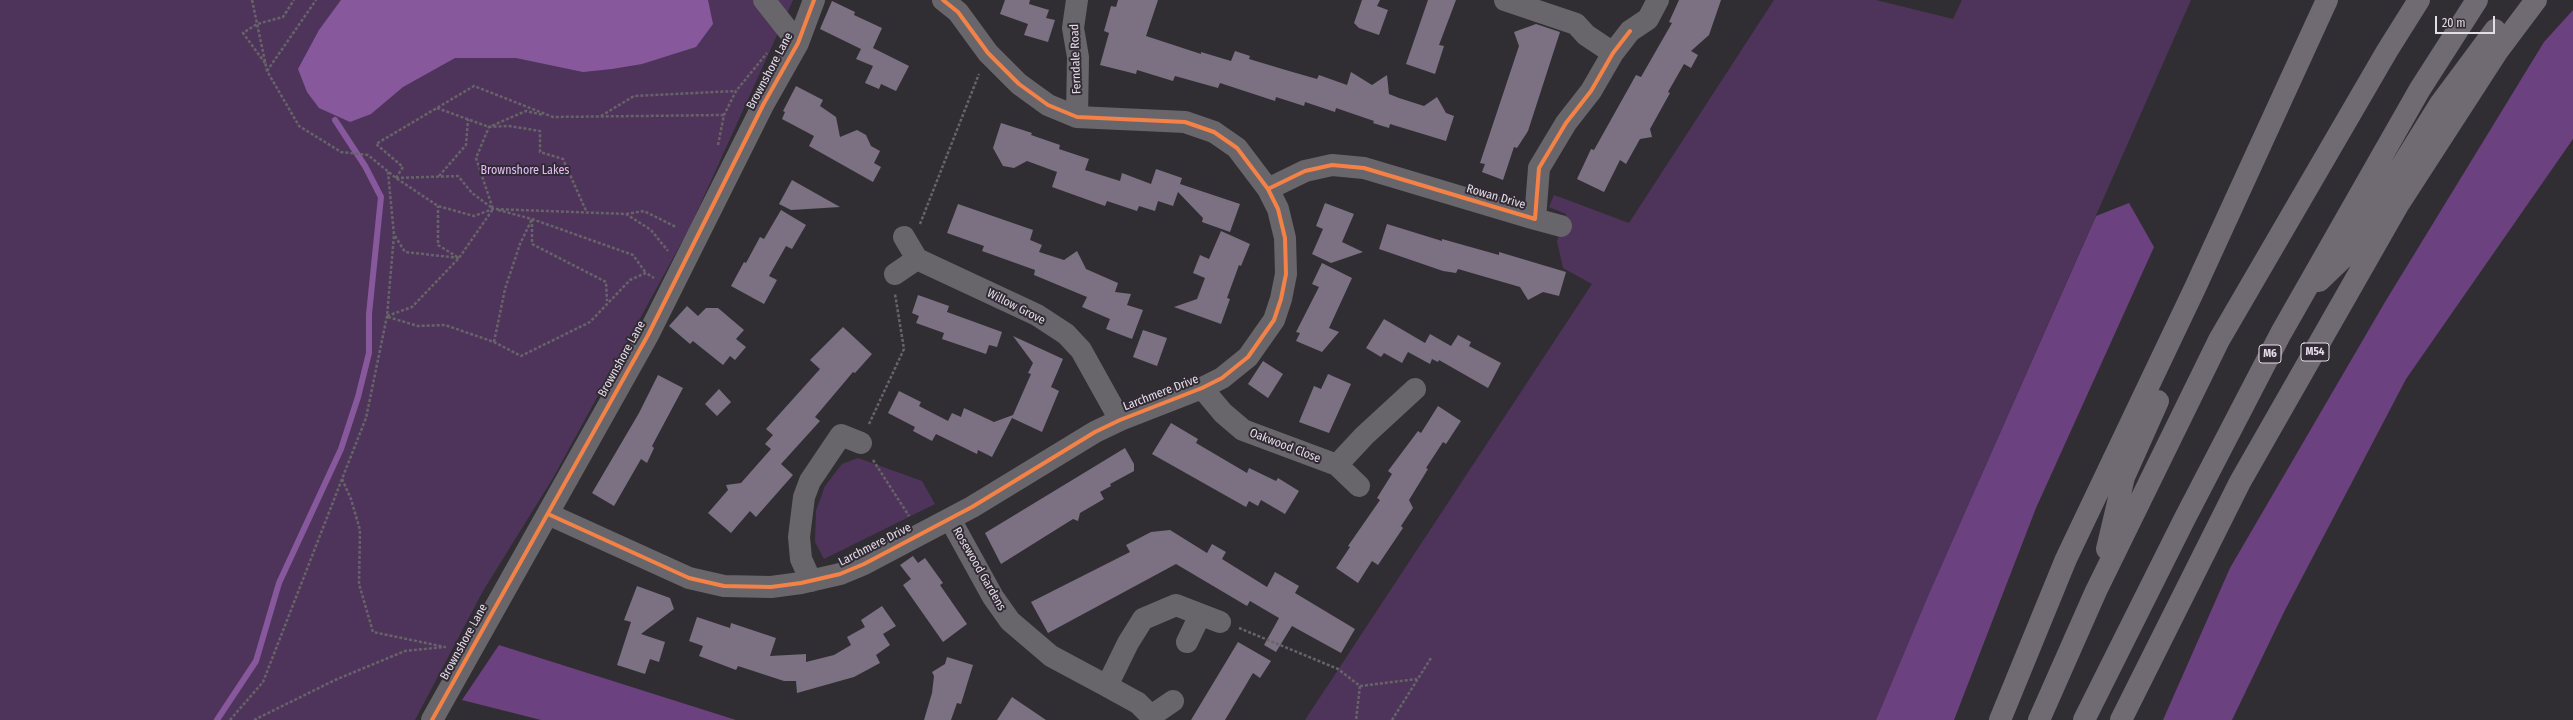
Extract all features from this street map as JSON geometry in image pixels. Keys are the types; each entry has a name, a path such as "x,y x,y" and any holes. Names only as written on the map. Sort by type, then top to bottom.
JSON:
{"highway":[{"path":"2000,720 2066,560 2195,288 2327,0"},
{"path":"2039,720 2096,591 2219,340 2387,51 2419,0"},
{"name":"M6","path":"2084,720 2188,513 2303,296 2420,89 2477,0"},
{"path":"2303,296 2347,254 2440,104 2517,0"},
{"name":"M54","path":"2122,720 2240,482 2398,205 2493,58 2536,0"},
{"path":"2096,591 2124,477 2294,103 2307,43"}],"street":[{"path":"764,0 798,43"},
{"name":"Brownshore Lane","path":"432,720 648,335 763,105 798,43 814,0"},
{"name":"Larchmere Drive","path":"548,514 689,578 732,586 770,587 811,581 852,569 950,519 1120,420 1202,388 1222,378 1248,357 1274,320 1281,299 1286,274 1285,238 1278,208 1268,189 1237,148 1214,132 1185,122 1077,117 1048,105 1030,92 988,53 958,12 944,0"},
{"name":"Ferndale Road","path":"1077,0 1074,28 1078,58 1077,117"},
{"path":"1505,0 1576,24 1586,35 1613,53"},
{"name":"Rowan Drive","path":"1534,218 1539,168 1566,123 1591,91 1613,53 1630,31 1648,19 1658,0"},
{"name":"Rowan Drive","path":"1268,189 1305,170 1332,165 1364,168 1561,226"},
{"path":"895,274 917,259 904,237"},
{"name":"Willow Grove","path":"917,259 1037,315 1066,334 1081,350 1120,420"},
{"name":"Oakwood Close","path":"1202,388 1223,414 1243,430 1337,465 1359,486"},
{"name":"Oakwood Close","path":"1337,465 1364,436 1415,389"},
{"path":"811,581 801,559 799,537 804,498 810,481 841,435 861,442"},
{"name":"Rosewood Gardens","path":"950,519 993,597 1010,621 1051,656 1138,703 1151,718 1173,701"},
{"path":"1107,686 1128,643 1143,619 1176,605 1220,622"},
{"path":"1186,642 1200,615"}],"path":[{"path":"252,0 267,71 299,126 341,152 368,155 396,178 438,206 474,216 493,209 626,214 644,211 676,227"},
{"path":"265,64 248,43 243,33 257,24 283,17 294,0"},
{"path":"267,71 316,0"},
{"path":"904,237 919,227 988,53"},
{"path":"396,178 403,167 376,144 474,86 552,117"},
{"path":"601,116 634,96 736,91"},
{"path":"436,108 490,126 510,126 540,131 540,152 563,159 588,213"},
{"path":"493,209 476,158 490,126 526,110 552,117 724,115"},
{"path":"438,177 466,145 468,119"},
{"path":"230,720 263,682 366,418 387,316 394,235 388,172"},
{"path":"396,178 458,176 472,193 493,209 532,219 633,255 646,273 659,281"},
{"path":"438,206 438,245 459,258"},
{"path":"387,316 412,307 459,258 493,209"},
{"path":"626,214 651,230 669,253 673,254"},
{"path":"532,219 532,244 606,282 608,301"},
{"path":"494,342 506,289 520,244 532,219"},
{"path":"394,235 404,252 459,258"},
{"path":"387,316 418,326 445,325 494,342 521,356 590,322 608,301 630,280 646,273"},
{"path":"895,274 894,288 904,349 861,442 881,470 920,533"},
{"path":"254,720 335,680 404,651 446,647 373,632 359,584 360,530 351,499 342,479"},
{"path":"1220,622 1338,669 1360,686 1418,679"},
{"path":"1392,720 1431,658"},
{"path":"1356,720 1360,686"}],"green space":[{"name":"Brownshore Lakes","path":"0,0 793,0 690,227 553,478 483,591 415,720 0,720"},
{"path":"1774,0 1876,0 1953,19 1962,0 2191,0 1928,596 1876,720 1305,720 1592,284 1563,268 1557,241 1566,214 1549,207 1554,195 1629,223"},
{"path":"858,458 922,481 935,504 824,559 815,542 816,511 825,486 842,464"}],"shaded area":[{"path":"341,0 708,0 713,24 696,47 642,64 612,69 583,72 516,58 455,58 403,87 371,114 350,122 319,108 307,92 298,69 319,30"},
{"path":"2573,10 2573,139 2406,379 2284,612 2232,720 2163,720 2230,568 2385,302 2544,42"},
{"path":"2129,203 2154,247 2036,508 1954,720 1876,720 1928,596 2096,216"},
{"path":"499,645 736,720 541,720 462,700"}],"building":[{"path":"1005,0 1030,0 1029,4 1049,10 1046,18 1055,20 1048,42 1024,35 1028,24 1000,14"},
{"path":"1118,0 1158,0 1146,36 1201,54 1201,52 1231,61 1235,51 1250,56 1249,59 1317,79 1319,75 1347,85 1351,72 1372,85 1387,75 1389,94 1424,106 1437,97 1446,113 1454,116 1446,141 1390,124 1389,128 1373,123 1374,121 1336,108 1335,112 1305,102 1304,106 1276,97 1275,101 1220,83 1218,88 1175,76 1173,81 1137,70 1136,74 1100,65 1109,33 1104,31 1111,6 1116,7"},
{"path":"1362,0 1380,0 1377,6 1388,10 1379,35 1359,28 1354,23"},
{"path":"1428,0 1456,0 1439,45 1444,46 1435,74 1406,64"},
{"path":"1679,0 1721,0 1709,35 1691,51 1698,55 1691,68 1684,64 1668,92 1670,93 1650,129 1652,137 1640,139 1626,164 1620,160 1604,192 1577,179 1591,149 1594,150 1636,75 1641,77 1672,23 1669,22"},
{"path":"832,1 855,12 854,15 882,28 873,48 909,66 896,91 881,84 879,89 865,83 873,66 856,59 861,49 820,29"},
{"path":"1536,24 1560,32 1528,131 1517,148 1514,147 1503,180 1482,172 1485,164 1480,163 1519,46 1514,32"},
{"path":"796,86 823,100 820,106 836,117 840,137 857,130 866,135 871,146 880,151 874,163 881,167 873,182 809,146 814,136 782,119 785,112 783,111"},
{"path":"1001,123 1032,133 1031,135 1060,145 1059,149 1089,159 1085,170 1120,181 1122,173 1151,184 1156,169 1182,178 1180,184 1240,204 1230,232 1202,222 1203,218 1178,192 1173,206 1158,201 1155,211 1139,206 1137,211 1107,201 1105,206 1052,187 1057,172 1027,161 1014,168 1003,166 993,148"},
{"path":"792,180 840,207 791,210 779,204"},
{"path":"1325,203 1354,214 1342,242 1363,252 1331,263 1312,254 1323,229 1316,226"},
{"path":"958,204 1033,230 1030,240 1042,245 1039,252 1064,260 1077,251 1086,269 1118,283 1115,292 1131,294 1127,305 1143,310 1132,339 1106,329 1110,319 1082,307 1087,297 1034,275 1035,270 982,251 984,246 947,233"},
{"path":"781,210 806,225 792,249 786,246 769,276 777,280 764,304 731,286 760,237 764,239"},
{"path":"1387,224 1442,241 1442,239 1499,255 1499,252 1566,272 1559,296 1543,292 1528,300 1520,287 1458,269 1456,273 1443,271 1379,249"},
{"path":"1221,231 1250,244 1241,266 1239,265 1227,298 1230,299 1221,324 1174,307 1197,299 1205,278 1193,273 1200,255 1209,259"},
{"path":"1322,263 1352,278 1329,328 1339,332 1322,352 1296,341 1300,333 1296,332 1319,287 1312,284"},
{"path":"918,295 949,306 947,312 1002,332 997,347 989,345 986,354 942,339 944,333 916,323 919,316 912,313"},
{"path":"687,306 698,316 706,308 718,308 744,330 736,339 746,347 735,360 730,356 723,365 693,341 690,344 669,326"},
{"path":"1384,319 1425,343 1430,334 1451,346 1458,335 1471,342 1469,346 1501,363 1488,388 1439,360 1438,362 1432,359 1430,364 1408,352 1402,363 1384,353 1381,357 1366,348"},
{"path":"843,327 872,354 855,373 853,372 815,417 820,421 781,464 793,475 756,517 750,511 731,533 708,513 728,490 726,485 741,483 771,449 765,444 773,435 766,429 820,369 810,360"},
{"path":"1143,330 1167,338 1157,366 1133,357"},
{"path":"1013,336 1063,359 1051,387 1059,391 1042,432 1012,418 992,457 978,450 977,454 936,434 932,441 913,431 915,427 888,413 899,391 921,402 919,406 948,421 952,413 961,417 964,408 994,422 1013,415 1031,374 1028,373 1033,363"},
{"path":"1263,361 1283,374 1268,398 1248,384"},
{"path":"1328,374 1351,384 1329,433 1299,422 1314,386 1321,389"},
{"path":"658,375 683,388 652,446 654,448 647,463 641,459 614,506 592,493 639,413"},
{"path":"719,389 731,402 717,416 705,404"},
{"path":"1438,406 1461,421 1446,444 1443,442 1426,468 1428,469 1409,500 1413,508 1401,526 1403,528 1378,565 1372,561 1358,583 1336,568 1350,547 1348,546 1380,500 1377,498 1392,474 1388,471 1418,431 1421,433"},
{"path":"1171,423 1198,439 1196,443 1247,473 1249,468 1276,481 1278,478 1299,491 1285,514 1261,500 1258,506 1249,501 1246,507 1152,454"},
{"path":"1125,448 1134,464 1134,471 1110,484 1111,486 1100,492 1104,499 1080,513 1078,521 1073,519 1001,564 985,533"},
{"path":"1170,530 1207,553 1212,544 1226,552 1222,559 1267,587 1275,572 1299,586 1295,593 1355,629 1341,653 1292,626 1276,652 1264,645 1279,618 1250,601 1247,606 1176,564 1048,633 1031,602 1130,552 1126,545 1151,532"},
{"path":"913,556 918,563 925,558 943,583 940,585 967,624 943,642 903,585 911,579 900,565"},
{"path":"637,586 670,598 674,609 641,634 665,642 659,662 650,659 645,674 617,665 631,622 624,620"},
{"path":"882,606 896,626 883,634 890,645 876,655 880,663 854,677 797,693 796,681 784,681 738,666 736,670 699,656 703,646 689,641 697,617 730,628 731,623 776,638 770,656 806,654 806,662 834,655 851,645 847,637 865,627 861,620"},
{"path":"1238,642 1271,661 1260,678 1253,673 1225,720 1191,720"},
{"path":"947,657 973,665 961,704 957,703 951,720 924,720 932,693 934,676 932,672 945,664"},
{"path":"1012,697 1046,720 997,720"}],"waterway":[{"path":"217,720 256,661 279,583 341,449 358,397 369,353 369,314 381,197 365,166 335,120"}],"cycle path":[{"path":"432,720 648,335 763,105 798,43 814,0"},
{"path":"548,514 689,578 724,586 771,587 801,583 840,574 864,564 972,507 1095,432 1120,420 1202,388 1222,378 1248,357 1274,320 1281,299 1286,274 1285,238 1278,209 1268,189 1237,148 1214,132 1185,122 1077,117 1048,105 1019,84 988,53 958,12 943,0"},
{"path":"1268,189 1305,171 1332,165 1364,168 1535,219 1539,168 1566,123 1591,91 1613,53 1630,31"}]}
